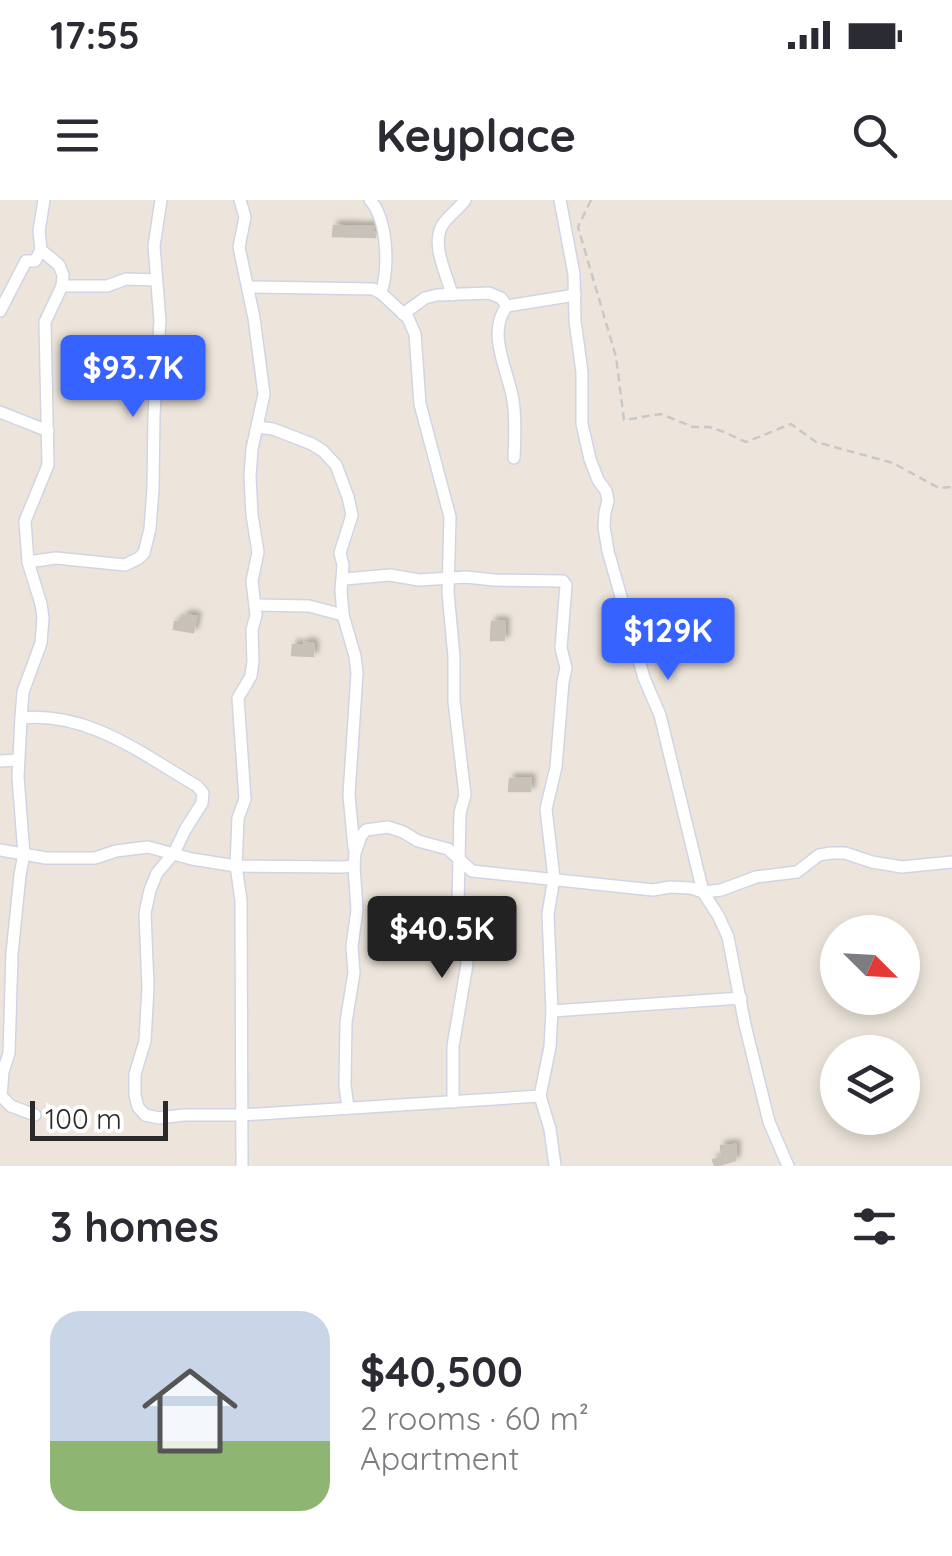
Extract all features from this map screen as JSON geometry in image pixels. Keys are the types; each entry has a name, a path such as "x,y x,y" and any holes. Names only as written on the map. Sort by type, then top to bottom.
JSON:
{"street":[{"path":"35,1115 11,1106 1,1096 9,1053 6,968 24,854 18,760 20,718 43,618 28,562 25,521 48,464 45,322 63,276 59,265 42,250 39,231 44,200"},
{"path":"28,562 56,558 125,565 144,552 153,490 160,344 154,246 161,200"},
{"path":"240,200 245,217 239,247 264,394 250,476 258,552 252,581 256,615 252,630 253,661 251,676 238,698 245,799 238,818 236,866 242,900 242,1166"},
{"path":"370,200 382,225 386,279 382,293"},
{"path":"452,295 438,236 465,200"},
{"path":"560,200 574,274 582,424 590,459 606,491 604,526 608,551 644,678 660,714 702,892 728,937 769,1122 788,1166"},
{"path":"0,310 20,270 42,250"},
{"path":"62,286 106,286 126,278 156,280"},
{"path":"248,286 373,289 403,314 415,334 420,404 450,517 448,578 454,701 464,795 460,813 458,906 467,964 453,1046 453,1102"},
{"path":"403,314 424,298 452,295 489,293 507,306"},
{"path":"507,306 575,295"},
{"path":"507,306 497,331 513,400 514,458"},
{"path":"0,412 48,431"},
{"path":"258,427 274,429 324,451 336,465 352,515 340,553 344,578 342,615 356,656 357,673 349,795 358,910 346,1022 348,1108"},
{"path":"344,578 390,575 419,580 566,584 562,648 566,668 556,767 546,808 554,878 548,914 552,1011 550,1047 540,1096 555,1166"},
{"path":"255,605 309,606 342,615"},
{"path":"20,718 49,717 106,732 203,793 202,803 174,852 157,873 145,913 148,987 145,1040 135,1095 145,1116 241,1115 540,1096"},
{"path":"0,761 18,760"},
{"path":"354,859 366,830 388,827 448,849 472,872 654,890 721,890 756,877 798,872 819,855 831,853 845,852 902,867 952,862"},
{"path":"0,850 46,858 96,858 116,850 148,848 236,866 354,859"},
{"path":"552,1011 741,998"}],"path":[{"path":"591,200 578,227 616,358 624,420 660,414 746,442 790,424 816,442 893,463 939,488 952,486"}],"building":[{"path":"334,226 373,227 375,237 333,236"},
{"path":"186,615 196,617 193,632 174,629 175,622 186,619"},
{"path":"492,622 504,622 504,640 491,640"},
{"path":"313,644 313,656 292,655 293,645"},
{"path":"510,779 530,779 530,791 509,791"},
{"path":"735,1145 735,1160 715,1166 713,1160 722,1157 721,1146"}]}
